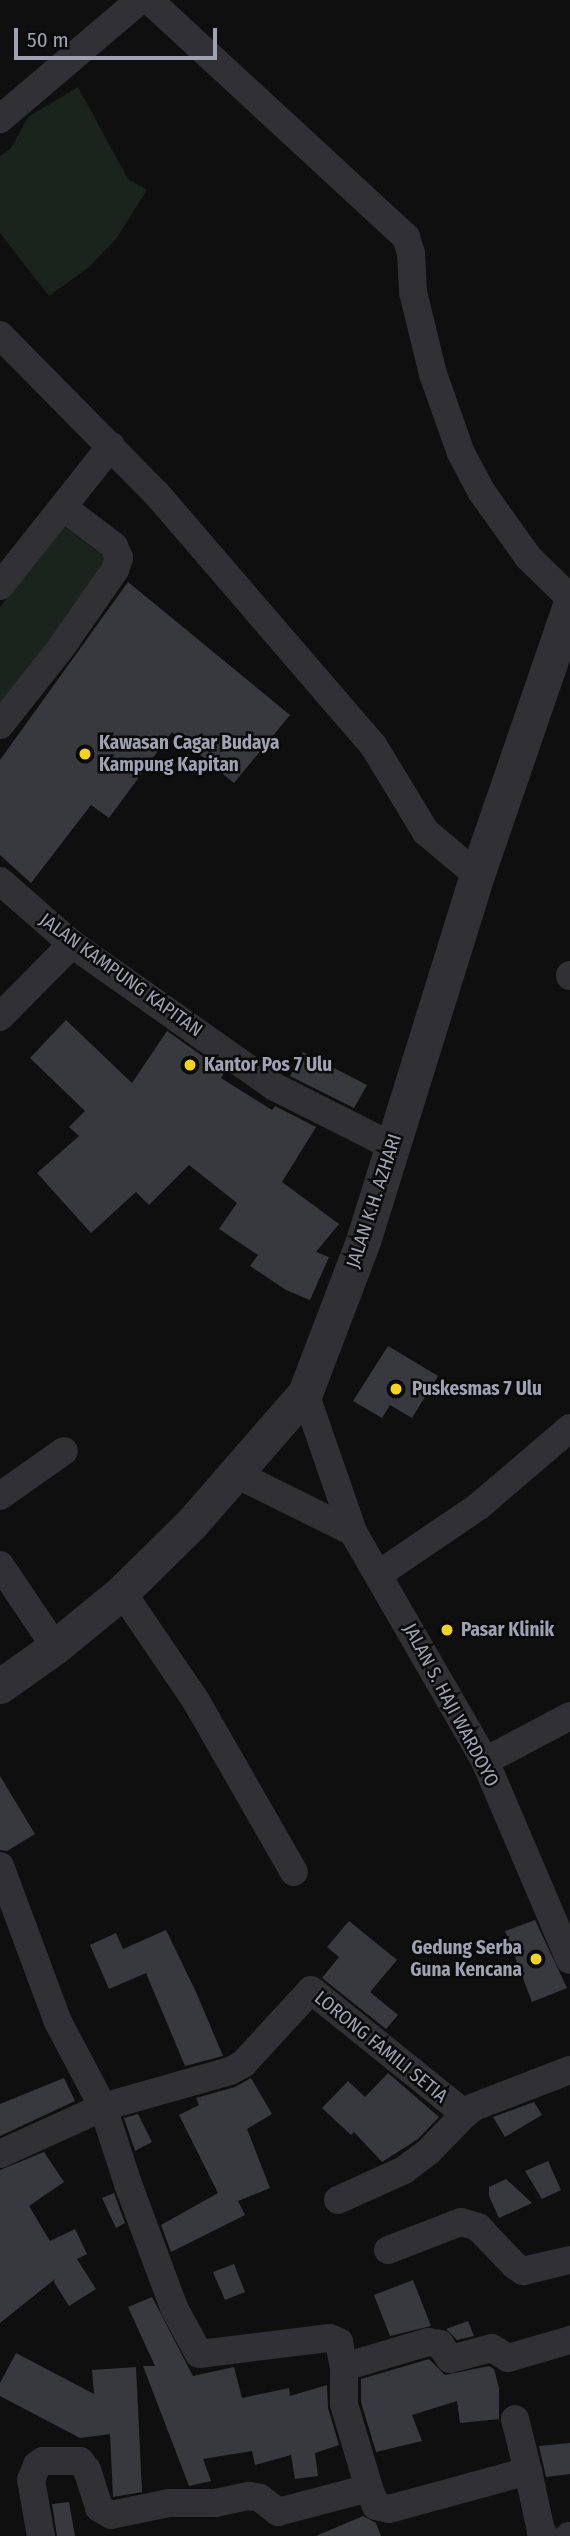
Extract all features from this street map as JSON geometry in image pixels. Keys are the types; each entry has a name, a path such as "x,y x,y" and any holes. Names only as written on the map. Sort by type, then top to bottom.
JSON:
{"street":[{"path":"0,119 140,0"},
{"path":"149,0 406,237 411,253 413,292 432,374 461,453 481,491 528,557 570,598"},
{"path":"0,335 156,492 373,745 426,832 477,875"},
{"path":"0,586 111,446"},
{"path":"0,726 60,649 115,570 119,558 114,546 64,508"},
{"name":"JALAN K.H. AZHARI","path":"0,1686 55,1647 122,1592 236,1474 305,1393 363,1241 477,875 570,605"},
{"name":"JALAN KAMPUNG KAPITAN","path":"0,881 72,944 275,1087 392,1146"},
{"path":"0,1017 72,944"},
{"name":"JALAN S. HAJI WARDOYO","path":"305,1393 353,1532 485,1761 570,1959"},
{"path":"379,1574 479,1506 570,1428"},
{"path":"0,1496 65,1451"},
{"path":"236,1474 353,1532"},
{"path":"0,1565 55,1647"},
{"path":"122,1592 196,1701 294,1872"},
{"path":"485,1761 570,1716"},
{"path":"0,1866 58,2022 103,2107 174,2308 195,2351 204,2355 330,2338 339,2342 344,2367 344,2404 369,2488 376,2506 384,2510 528,2471"},
{"name":"LORONG FAMILI SETIA","path":"103,2107 230,2071 243,2064 307,1992 313,1990 465,2114 570,2070"},
{"path":"0,2154 103,2107"},
{"path":"338,2200 404,2170 429,2151 465,2114"},
{"path":"388,2250 461,2222 478,2227 523,2271 570,2260"},
{"path":"344,2367 428,2342 440,2344 450,2359 492,2348 509,2358 570,2340"},
{"path":"515,2419 541,2531 545,2536"},
{"path":"41,2536 32,2480 37,2465 43,2461 80,2461 87,2470 99,2508 111,2515 169,2503 215,2503 249,2496 260,2498 278,2512 369,2488"}],"shaded area":[{"path":"78,87 128,179 147,190 116,239 89,267 49,296 0,233 0,156 11,148 28,117"},
{"path":"64,526 108,560 0,707 0,607"}],"building":[{"path":"128,582 290,715 234,783 172,732 109,818 91,805 31,883 0,855 0,760"},
{"path":"66,1020 132,1083 167,1031 225,1072 221,1078 272,1110 275,1106 316,1127 282,1182 339,1224 316,1252 329,1257 310,1300 286,1290 250,1266 258,1255 219,1229 237,1203 189,1165 149,1205 136,1192 91,1233 37,1173 79,1136 69,1127 85,1111 30,1058"},
{"path":"303,1052 367,1085 354,1108 290,1076"},
{"name":"Puskesmas 7 Ulu","path":"388,1346 438,1376 412,1418 390,1405 382,1418 353,1401"},
{"path":"0,1776 35,1834 7,1851 0,1850"},
{"name":"Gedung Serba Guna Kencana","path":"535,1920 567,1988 532,2002 505,1931"},
{"path":"349,1921 397,1960 370,1992 398,2015 386,2029 322,1978 339,1957 327,1947"},
{"path":"166,1930 223,2056 185,2066 146,1973 109,1989 90,1945 116,1933 123,1949"},
{"path":"388,2073 439,2117 418,2139 382,2162 354,2132 351,2135 322,2108 348,2081 365,2097"},
{"path":"64,2078 75,2101 0,2136 0,2104"},
{"path":"251,2078 272,2114 247,2129 270,2188 238,2201 245,2215 171,2252 161,2225 218,2193 179,2115 199,2105 196,2098 235,2087"},
{"path":"534,2102 542,2115 505,2137 493,2117"},
{"path":"138,2114 152,2142 135,2151 124,2118"},
{"path":"44,2152 64,2182 29,2206 50,2241 75,2229 87,2254 77,2259 96,2289 69,2306 54,2282 55,2279 0,2323 0,2170"},
{"path":"548,2161 561,2190 542,2199 525,2171"},
{"path":"506,2179 532,2203 499,2218 489,2196 489,2187"},
{"path":"114,2193 125,2223 116,2228 102,2198"},
{"path":"234,2264 245,2292 225,2300 213,2272"},
{"path":"413,2280 431,2326 390,2336 374,2295"},
{"path":"152,2297 193,2376 234,2367 242,2398 289,2388 290,2396 327,2385 328,2408 339,2445 315,2453 318,2476 295,2479 291,2455 255,2465 252,2451 203,2459 211,2481 189,2486 143,2366 155,2366 128,2307"},
{"path":"468,2321 474,2336 457,2340 446,2329"},
{"path":"16,2353 94,2394 92,2370 136,2367 142,2492 113,2497 110,2434 80,2438 0,2396 0,2383"},
{"path":"429,2359 445,2375 489,2366 494,2369 499,2388 499,2419 460,2423 457,2401 412,2415 422,2441 376,2452 361,2402 361,2379"},
{"path":"570,2443 570,2474 546,2477 539,2446"},
{"path":"69,2502 75,2536 57,2536 52,2504"},
{"path":"363,2516 376,2523 381,2536 316,2536"}],"place":[{"name":"Kawasan Cagar Budaya Kampung Kapitan","path":"85,754"},
{"name":"Kantor Pos 7 Ulu","path":"190,1065"},
{"name":"Puskesmas 7 Ulu","path":"396,1389"},
{"name":"Pasar Klinik","path":"447,1630"},
{"name":"Gedung Serba Guna Kencana","path":"536,1959"}]}
